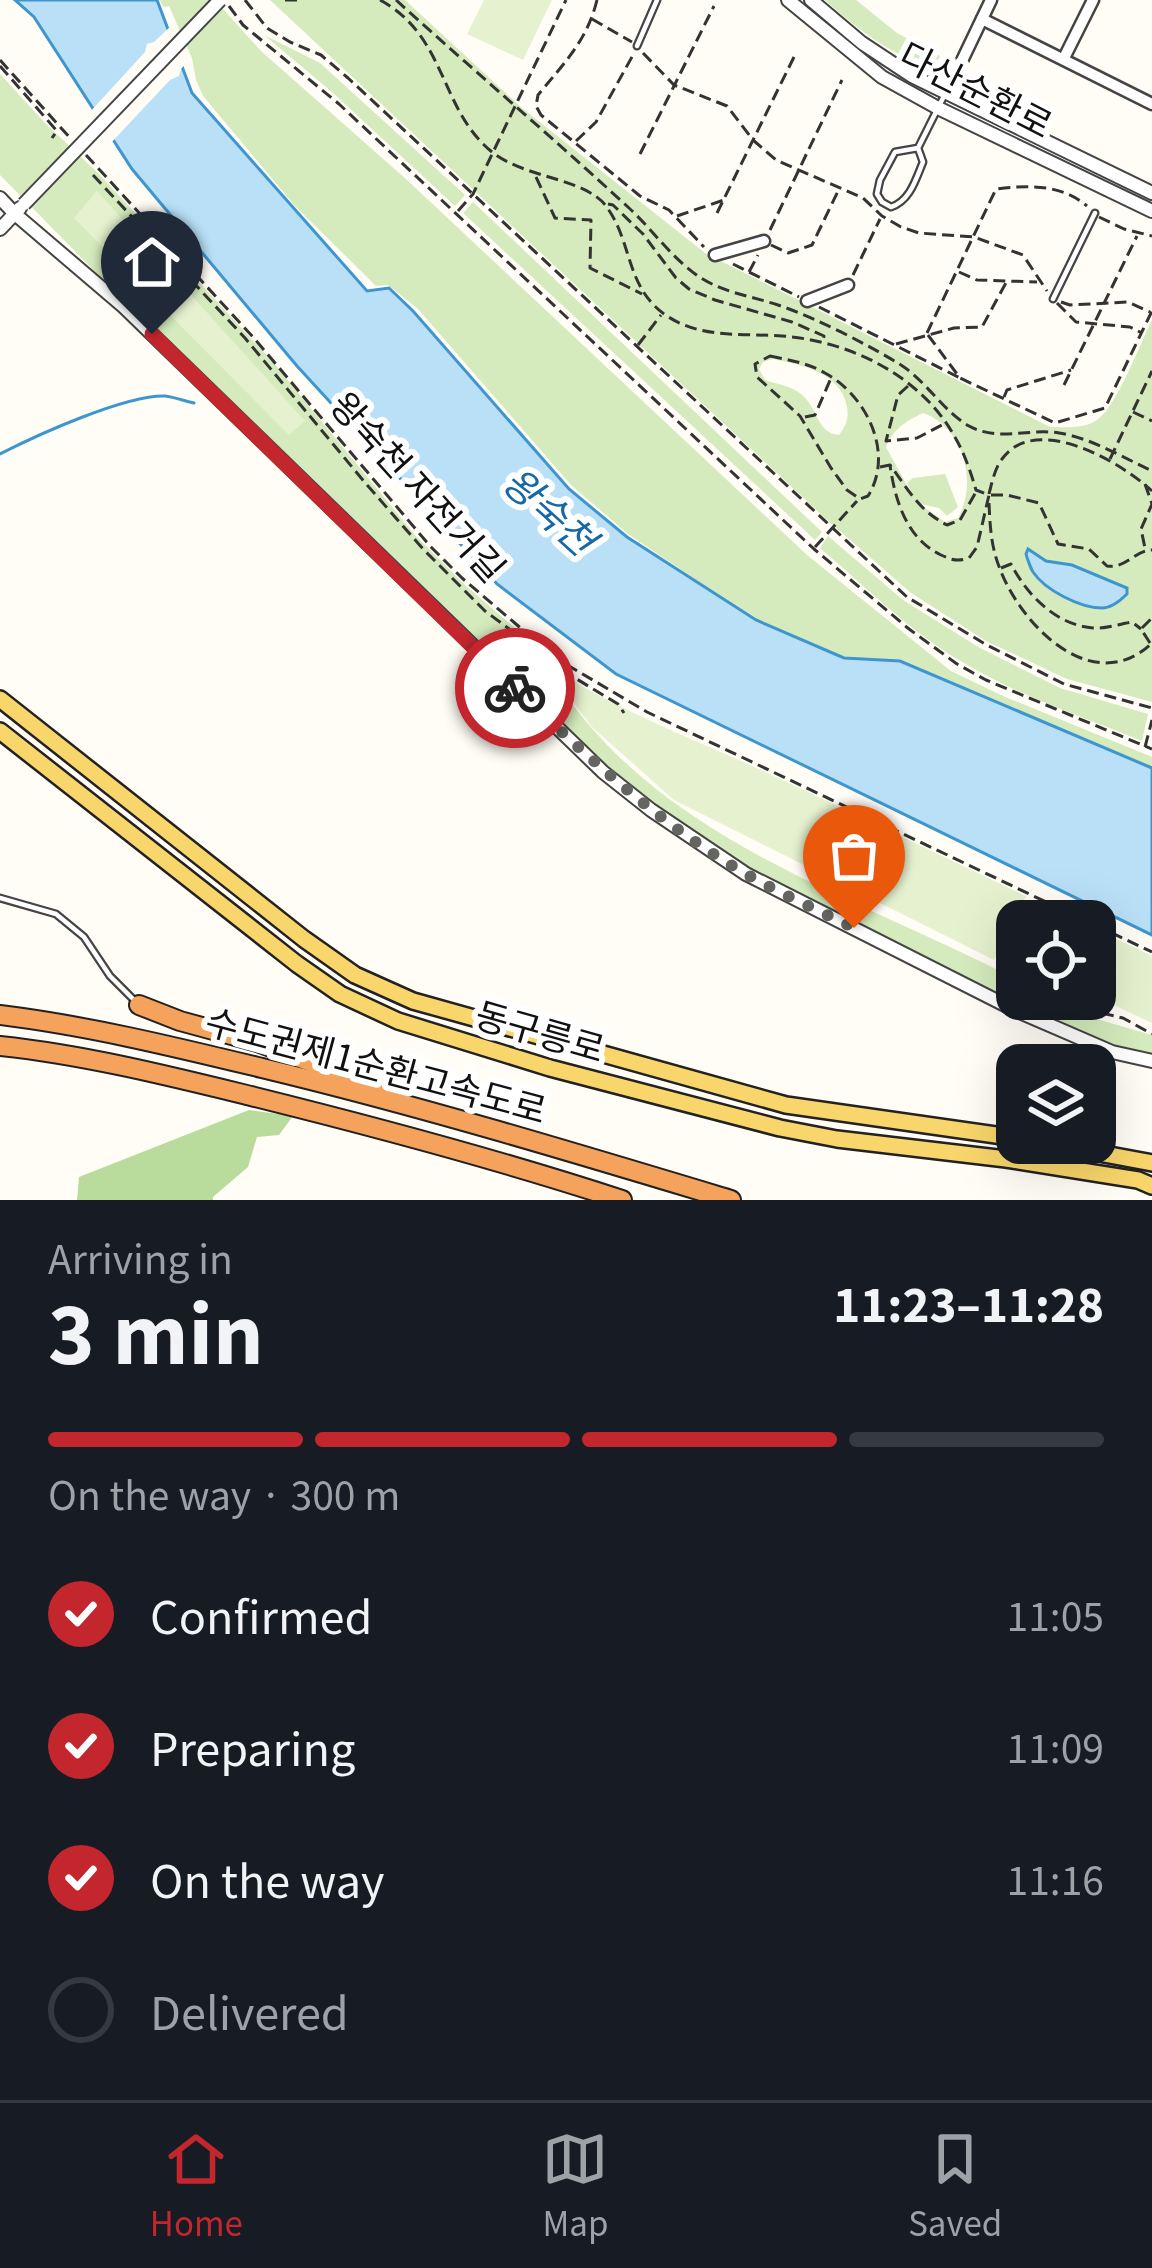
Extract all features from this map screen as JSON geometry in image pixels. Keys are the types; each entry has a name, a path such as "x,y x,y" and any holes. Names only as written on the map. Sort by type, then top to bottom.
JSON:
{"highway":[{"path":"140,1005 347,1073 440,1114"},
{"name":"수도권제1순환고속도로","path":"0,1015 140,1039 329,1084 731,1200"},
{"name":"수도권제1순환고속도로","path":"0,1046 116,1065 299,1108 622,1200"}],"main road":[{"name":"동구릉로","path":"0,699 304,940 355,975 413,1001 786,1105 996,1135"},
{"name":"동구릉로","path":"0,731 297,964 340,994 398,1021 550,1068 780,1128 1138,1180 1152,1186"},
{"path":"1116,1156 1152,1163"}],"street":[{"path":"0,229 222,0"},
{"name":"다산순환로","path":"788,0 863,64 938,108 1152,211"},
{"name":"다산순환로","path":"812,0 888,62 1152,193"},
{"path":"946,92 991,0"},
{"path":"1064,58 1093,0"},
{"path":"982,19 1152,104"},
{"path":"0,198 19,209 124,307 603,772 651,810 746,874 1016,1010 1112,1052 1152,1061"},
{"path":"715,254 764,241"},
{"path":"807,301 848,285"}],"lane":[{"path":"638,46 657,0"},
{"path":"918,148 895,152 880,181 877,194 882,202 891,207 900,204 913,187 923,162 918,148 946,92"},
{"path":"1053,299 1095,213"},
{"path":"0,898 56,914 84,937 110,976 140,1005"}],"path":[{"path":"222,0 814,549 909,629 986,680 1152,749"},
{"path":"245,0 267,28 321,55 348,78 907,597 1064,685 1152,708"},
{"path":"285,0 302,0"},
{"path":"380,0 425,40 464,119 491,151 520,169 577,185 604,204 634,276 661,315 709,334 823,342 878,364 921,393 946,423 956,436 976,490 960,520 947,525 915,503 890,466"},
{"path":"396,0 703,279 736,295 778,305 904,367 959,419 979,430 1064,433 1152,471"},
{"path":"456,213 473,194 566,0"},
{"path":"597,0 583,40 538,95 536,106 640,196 669,209 698,243 1054,423 1105,408 1152,312 1127,302 1070,305 1053,299"},
{"path":"640,154 714,6"},
{"path":"592,20 638,46 674,85 728,106 753,140 776,160 862,198 882,216 919,233 974,237 1023,255 1053,299 1076,322 1130,327 1142,333"},
{"path":"574,142 596,122 638,46"},
{"path":"717,213 794,56"},
{"path":"0,63 57,131 52,138"},
{"path":"0,63 71,139"},
{"path":"749,272 842,80"},
{"name":"왕숙천 자전거길","path":"85,154 253,337 430,546 537,642 646,712 1042,900"},
{"path":"535,174 555,218 591,220 590,268 644,294"},
{"path":"93,175 245,338 367,485 484,611 618,704 624,713"},
{"path":"927,334 996,190 1024,185 1053,188 1080,200 1105,222 1152,236"},
{"path":"764,241 788,254 812,245 840,187"},
{"path":"675,217 724,200"},
{"path":"604,204 613,205 628,219 689,289 808,328 824,336 823,342"},
{"path":"848,285 882,216"},
{"path":"1064,385 1138,232"},
{"path":"957,271 977,280 1040,282"},
{"path":"894,345 954,328 982,327 1008,279"},
{"path":"637,347 661,315"},
{"path":"927,334 960,378"},
{"path":"847,350 852,339"},
{"path":"814,549 838,519 872,491 877,443 860,404 832,376 770,356 755,364 757,377 802,418 831,468 860,499"},
{"path":"1003,399 1007,390 1071,370"},
{"path":"1109,461 1152,371"},
{"path":"802,418 815,415 832,376"},
{"path":"886,441 898,395 910,385"},
{"path":"1132,412 1152,421"},
{"path":"877,443 916,438 946,423"},
{"path":"890,466 914,535 928,549 956,562 969,558 977,547 1002,458 1029,440 1064,442 1109,461 1152,491"},
{"path":"878,467 890,466"},
{"path":"976,490 1039,502 1058,544 1089,549 1107,566 1123,565 1149,550 1141,529 1152,504 1144,483"},
{"path":"989,495 990,534 999,568 1028,618 1046,638 1095,661 1136,656 1151,644 1132,622 1094,628 1069,621 1036,600 1011,564 999,568"},
{"path":"1141,629 1152,618"},
{"path":"1145,747 1152,720"},
{"path":"1116,935 1152,952"},
{"path":"1116,1016 1152,1034"}],"green space":[{"path":"160,0 215,0 261,51 407,180 807,555 951,671 1152,757 1152,768 900,661 844,658 756,620 628,534 571,485 418,309 388,285 376,286 295,206 203,96 169,6 163,7"},
{"path":"270,0 405,0 522,108 705,253 1050,427 1087,425 1105,413 1152,320 1152,702 1067,679 986,641 911,593","holes":["773,359 818,372 837,386 848,411 839,435 821,425 801,394 765,380 759,369","923,413 949,430 967,473 958,518 945,522 920,504 939,508 947,516 958,507 945,474 913,478 907,483 914,498 886,447 901,426"]},
{"path":"484,0 552,0 523,60 467,34"},
{"path":"825,0 856,0 897,33 940,56 935,65 891,50"},
{"path":"264,35 320,63 465,195 455,206"},
{"path":"0,74 272,361 415,535 542,651 553,680 617,754 666,797 721,834 838,896 996,970 996,995 756,876 612,775 0,175"},
{"path":"97,191 305,421 289,435 74,218"},
{"path":"473,202 822,532 815,540 463,213"},
{"path":"828,536 903,600 980,648 1060,688 1148,714 1142,741 1029,696 944,651 820,548"},
{"path":"555,670 630,711 1026,896 1024,900 996,900 994,960 674,800 591,726 553,675"},
{"path":"1116,939 1152,956 1152,1023 1116,1006"},
{"path":"1046,1020 1100,1020 1152,1035 1152,1059 1116,1044 1076,1035"},
{"path":"249,1110 293,1116 279,1135 257,1137 248,1167 213,1200 77,1200 79,1177"}],"water":[{"name":"왕숙천","path":"15,0 157,0 192,93 367,291 389,288 569,489 627,537 756,620 844,658 900,661 1152,768 1152,935 1116,917 1116,900 1080,900 616,674 497,584 297,366 132,169 34,17"},
{"path":"1028,549 1046,561 1072,565 1127,588 1127,594 1106,608 1074,601 1039,579 1028,561"}],"pier":[{"path":"173,24 187,62 179,76 109,145 89,113 145,52 147,44"}],"waterway":[{"path":"0,454 128,402 165,396 194,403"}],"way so far":[{"path":"515,688 603,772 651,810 746,874 854,928"}],"route":[{"path":"152,334 515,688"}]}
